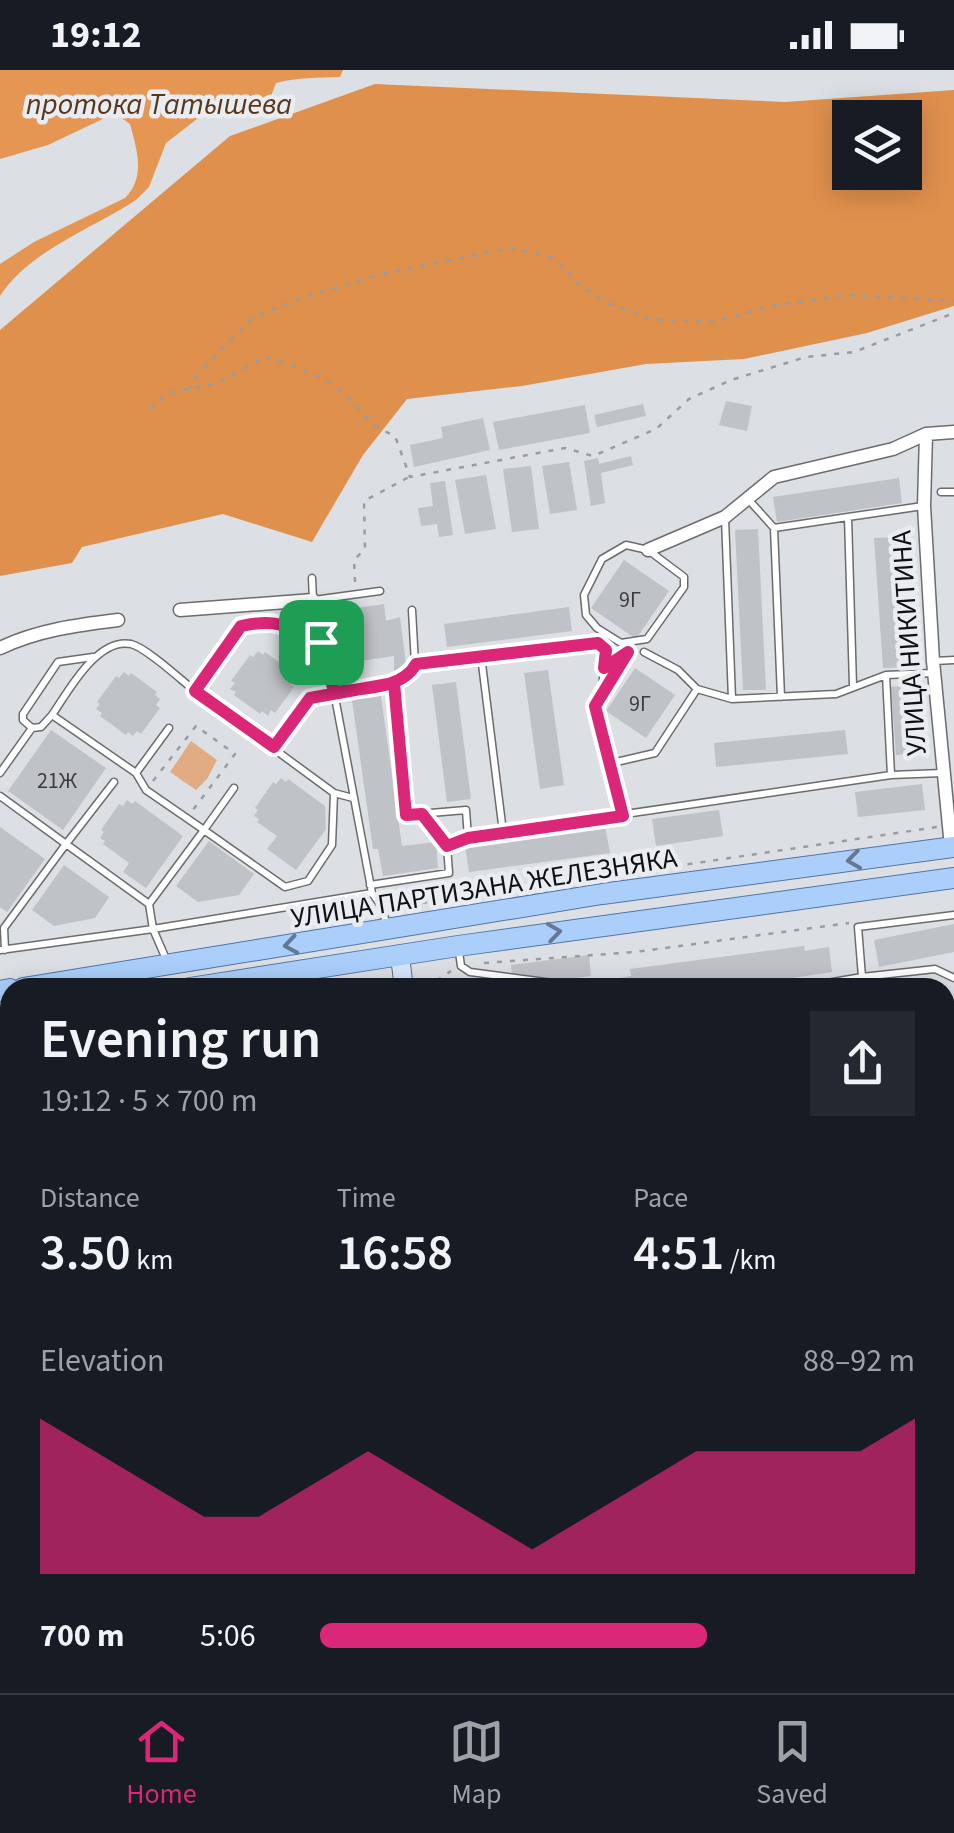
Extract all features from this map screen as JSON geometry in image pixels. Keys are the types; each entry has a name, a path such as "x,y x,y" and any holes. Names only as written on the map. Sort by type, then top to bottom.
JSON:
{"main road":[{"name":"УЛИЦА ПАРТИЗАНА ЖЕЛЕЗНЯКА","path":"86,978 602,894 952,847"},
{"name":"УЛИЦА ПАРТИЗАНА ЖЕЛЕЗНЯКА","path":"258,978 458,946 954,878"},
{"path":"388,929 400,957 403,978"}],"street":[{"path":"648,550 725,516 774,477 893,449 926,434 954,432"},
{"name":"УЛИЦА НИКИТИНА","path":"926,434 924,506 934,667 947,743 942,772 952,847"},
{"path":"180,610 313,600"},
{"path":"0,648 23,637 64,627 118,620"}],"lane":[{"path":"940,492 954,492"},
{"path":"748,499 774,528 781,696"},
{"path":"774,528 924,506"},
{"path":"725,516 732,699"},
{"path":"848,518 852,686"},
{"path":"626,545 648,550 679,571 684,586 646,639 621,643 597,628 586,615 584,595 602,559 626,545"},
{"path":"312,578 313,600 371,889 388,929"},
{"path":"313,600 380,591"},
{"path":"274,747 310,698 394,683 409,676 416,664 412,610"},
{"path":"195,691 241,626 278,622 312,644 321,642"},
{"path":"416,664 598,643 606,650 602,692 595,706 623,816"},
{"path":"93,657 45,730 32,728 23,720 23,714 56,664 131,644 334,793 354,798"},
{"path":"641,651 678,670 697,689 732,699 836,694 886,675 954,660"},
{"path":"480,656 504,832"},
{"path":"886,675 890,775"},
{"path":"394,683 406,815 466,810 468,838 890,775 942,772"},
{"path":"612,763 655,753 697,689"},
{"path":"52,715 136,773 146,790 285,886 308,881 332,845 334,793"},
{"path":"0,774 32,728"},
{"path":"136,773 168,728"},
{"path":"99,763 103,751"},
{"path":"114,782 2,927 3,950 153,929 449,873 447,846"},
{"path":"149,904 234,788"},
{"path":"0,796 149,904 153,929 162,943 167,965"},
{"path":"862,976 858,927 954,915"},
{"path":"458,946 461,966 470,972 515,978"},
{"path":"851,978 934,969 954,978"}],"path":[{"path":"188,391 197,375 252,318 301,298 379,275 510,248 552,257 576,282 603,301 649,319 713,322 772,306 846,295 954,301"},
{"path":"355,580 354,560 365,549 364,501 382,488 410,477 565,448 593,456 656,429 690,399 732,380 806,358 854,352 954,313"},
{"path":"150,408 168,393 218,384 265,357 300,368 339,390 373,427 395,436 410,477"},
{"path":"604,668 628,652 641,651"},
{"path":"602,692 628,652"},
{"path":"146,790 196,726 234,754 186,819"},
{"path":"422,814 447,846"},
{"path":"396,906 938,827"},
{"path":"469,896 470,904"},
{"path":"478,964 636,952 848,923"}],"shaded area":[{"path":"375,84 785,102 954,90 954,306 867,333 744,359 646,364 522,386 407,399 363,455 312,542 223,514 82,547 72,563 0,576 0,330 230,136"},
{"path":"191,741 217,760 196,790 170,772"}],"water":[{"name":"протока Татышева","path":"0,70 343,70 340,77 276,83 265,112 241,104 224,104 197,119 166,143 149,187 136,200 45,253 0,296 0,264 34,242 125,198 136,181 138,163 130,124 109,116 48,145 0,159"}],"building":[{"path":"726,401 752,406 747,431 719,425"},
{"path":"643,404 646,416 597,427 594,415"},
{"path":"585,405 590,433 499,450 493,422"},
{"path":"483,418 490,450 414,467 410,445 443,438 441,427"},
{"path":"631,456 633,465 601,473 605,503 591,506 584,461 598,458 599,464"},
{"path":"569,462 577,510 550,514 542,466"},
{"path":"531,466 539,529 512,532 503,469"},
{"path":"486,475 496,529 465,534 455,480"},
{"path":"899,478 902,503 777,522 773,497"},
{"path":"445,481 453,535 439,537 437,524 421,526 418,508 433,506 430,483"},
{"path":"758,529 766,690 743,690 735,530"},
{"path":"898,537 907,667 883,668 874,538"},
{"path":"624,560 669,591 636,639 591,608"},
{"path":"384,604 386,621 400,617 407,672 394,673 394,656 341,664 334,611"},
{"path":"569,607 572,631 447,647 444,624"},
{"path":"258,651 291,671 289,674 294,678 290,684 294,687 275,713 271,710 268,716 262,711 260,714 230,689 235,683 231,681 250,655 253,657"},
{"path":"635,668 675,695 646,738 606,711"},
{"path":"548,670 564,785 540,789 524,673"},
{"path":"124,672 157,692 155,695 160,699 156,705 160,708 141,734 137,731 133,736 128,732 126,735 96,709 116,676 119,678"},
{"path":"456,682 471,799 447,802 432,685"},
{"path":"914,685 919,753 896,755 891,687"},
{"path":"380,690 402,846 436,842 438,868 383,876 378,849 373,849 351,693"},
{"path":"51,730 106,768 63,830 8,791"},
{"path":"845,730 848,754 716,767 714,743"},
{"path":"281,778 325,806 326,829 296,870 267,849 277,836 254,816 258,810 255,808 273,782 276,784"},
{"path":"922,784 925,810 858,817 855,792"},
{"path":"127,800 132,804 135,801 183,836 146,888 123,872 129,863 100,838 104,832 101,830 119,804 123,806"},
{"path":"719,810 723,836 656,846 652,819"},
{"path":"605,826 610,853 469,872 465,846"},
{"path":"0,827 45,859 7,912 0,907"},
{"path":"209,841 254,874 239,895 198,902 176,886"},
{"path":"64,865 109,897 95,918 54,926 32,910"},
{"path":"954,924 954,952 879,967 874,940"},
{"path":"804,946 805,951 829,947 832,972 792,978 619,978 631,976 630,969"},
{"path":"589,955 591,976 512,975 511,965"}],"route":[{"path":"321,642 312,644 278,622 241,626 195,691 274,747 310,698 394,683 406,815 422,814 447,846 468,838 623,816 595,706 628,652 604,668 606,650 598,643 416,664 409,676 394,683 334,692 321,642"}]}
